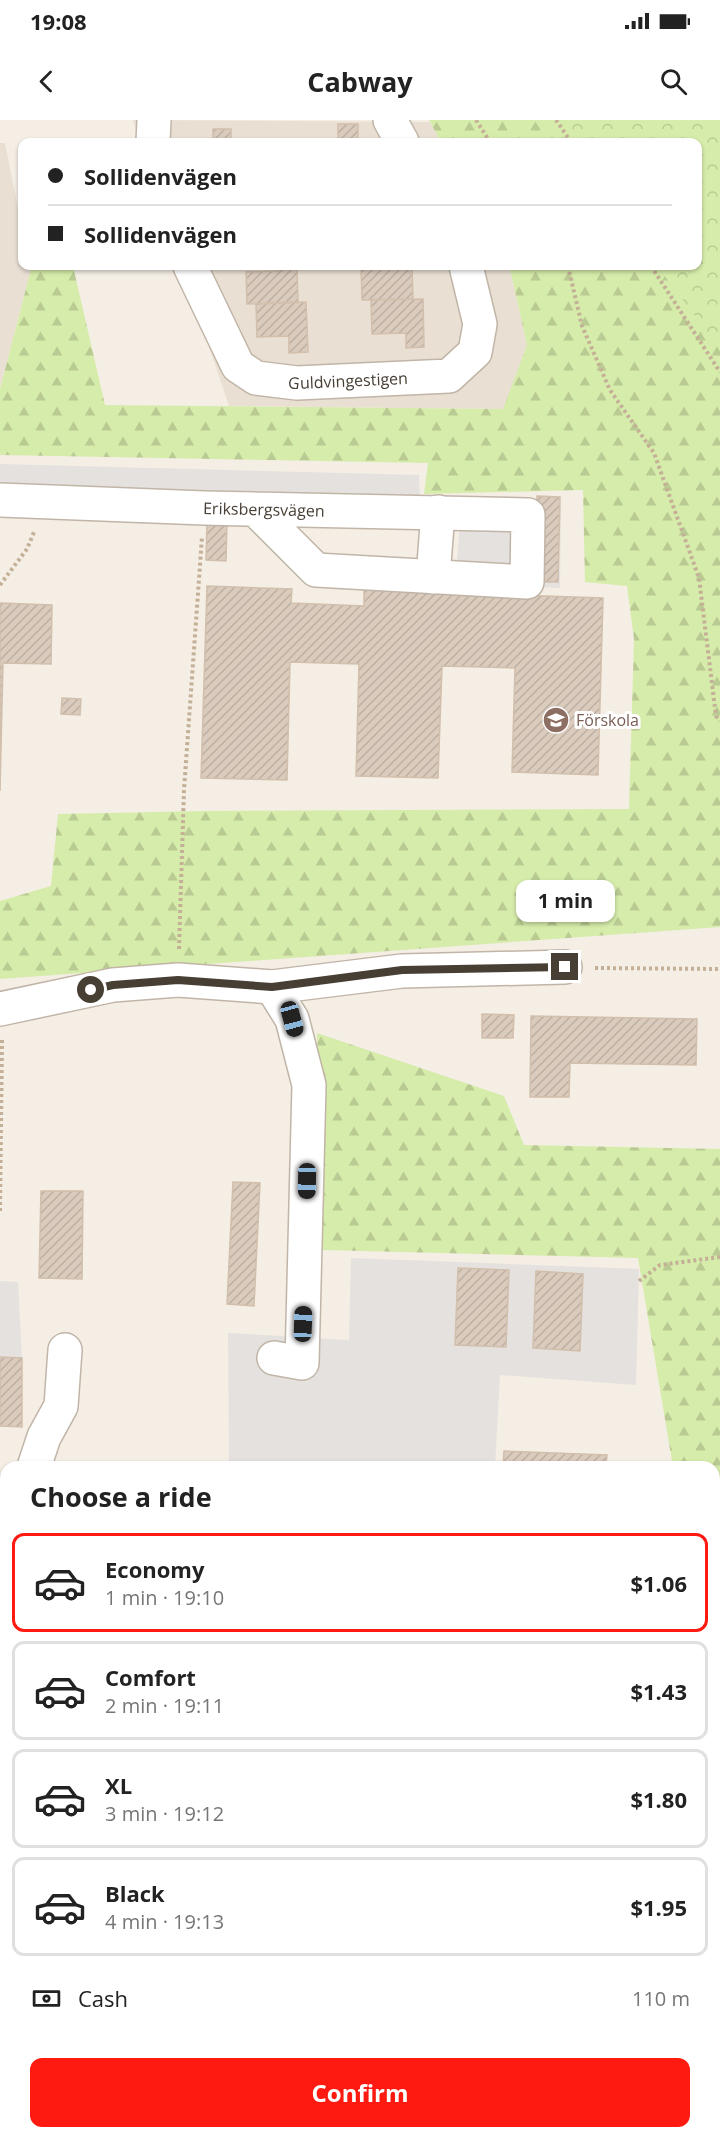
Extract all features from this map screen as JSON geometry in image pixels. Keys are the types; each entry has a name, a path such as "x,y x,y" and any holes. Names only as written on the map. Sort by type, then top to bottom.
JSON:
{"street":[{"path":"153,138 154,120"},
{"path":"390,120 400,138"},
{"name":"Guldvingestigen","path":"192,270 238,366 256,378 297,383 449,376 475,352 480,324 467,270"},
{"name":"Eriksbergsvägen","path":"0,500 204,508 528,515 527,582 434,577"},
{"path":"255,509 316,570 434,577 438,512"},
{"path":"1,1009 113,985 178,980 272,987 402,970 565,967"},
{"path":"272,987 292,1019 309,1085 302,1363 274,1358"},
{"path":"36,1461 44,1437 61,1406 65,1350"}],"path":[{"path":"476,120 487,138"},
{"path":"556,120 568,138"},
{"path":"569,270 582,326 610,390 654,453 699,578 716,716 720,721"},
{"path":"654,270 720,372"},
{"path":"0,585 27,549 46,501"},
{"path":"178,980 184,790 204,508"},
{"path":"565,967 720,969"},
{"path":"0,1211 1,1009"},
{"path":"639,1281 660,1265 720,1257"},
{"path":"139,2139 145,2139"}],"shaded area":[{"path":"133,120 430,122 439,138 139,138"},
{"path":"0,143 5,143 18,208 18,270 31,270 0,388"},
{"path":"183,270 509,270 511,273 527,345 504,409 229,406"},
{"path":"0,464 419,475 420,498 0,485"},
{"path":"462,500 561,504 560,588 455,583"},
{"path":"351,1258 639,1269 636,1385 500,1375 495,1461 229,1461 228,1333 349,1340"},
{"path":"0,1281 18,1282 22,1358 0,1357"}],"green space":[{"path":"429,120 720,120 720,927 0,979 0,901 51,886 58,814 629,809 634,639 627,586 585,582 583,490 424,494 428,463 0,455 0,389 31,270 74,270 105,405 503,409 527,345 509,270 702,270 702,138 439,138"},
{"path":"548,120 720,120 720,349 660,270 702,270 702,138 562,138"},
{"path":"317,1033 504,1096 524,1145 720,1149 720,1461 672,1461 638,1258 323,1250"}],"building":[{"path":"338,124 358,124 358,138 338,138"},
{"path":"213,129 231,129 231,138 213,138"},
{"path":"297,270 298,302 247,304 246,272"},
{"path":"361,270 412,270 413,299 362,300"},
{"path":"423,299 424,347 406,348 406,333 372,334 371,300"},
{"path":"306,302 308,352 289,353 289,336 257,337 256,304"},
{"path":"537,496 560,497 558,582 535,582"},
{"path":"207,521 227,522 226,561 206,560"},
{"name":"Förskola","path":"207,586 292,589 291,603 364,606 364,590 603,598 598,775 512,772 515,668 442,666 438,778 356,776 359,664 290,662 287,780 201,778"},
{"path":"0,603 52,605 51,664 3,663 0,791"},
{"path":"62,698 81,699 80,715 61,714"},
{"path":"482,1014 514,1015 513,1038 482,1038"},
{"path":"531,1016 697,1019 696,1065 570,1063 569,1097 530,1097"},
{"path":"233,1182 260,1183 254,1306 227,1304"},
{"path":"41,1191 83,1191 82,1279 39,1278"},
{"path":"458,1268 509,1270 506,1347 455,1345"},
{"path":"536,1271 583,1274 580,1351 533,1348"},
{"path":"0,1357 22,1358 22,1427 0,1426"},
{"path":"504,1451 607,1455 606,1461 503,1461"}],"place":[{"name":"Förskola","path":"556,720"}],"route":[{"path":"91,990 113,985 178,980 272,987 402,970 565,967"}]}
